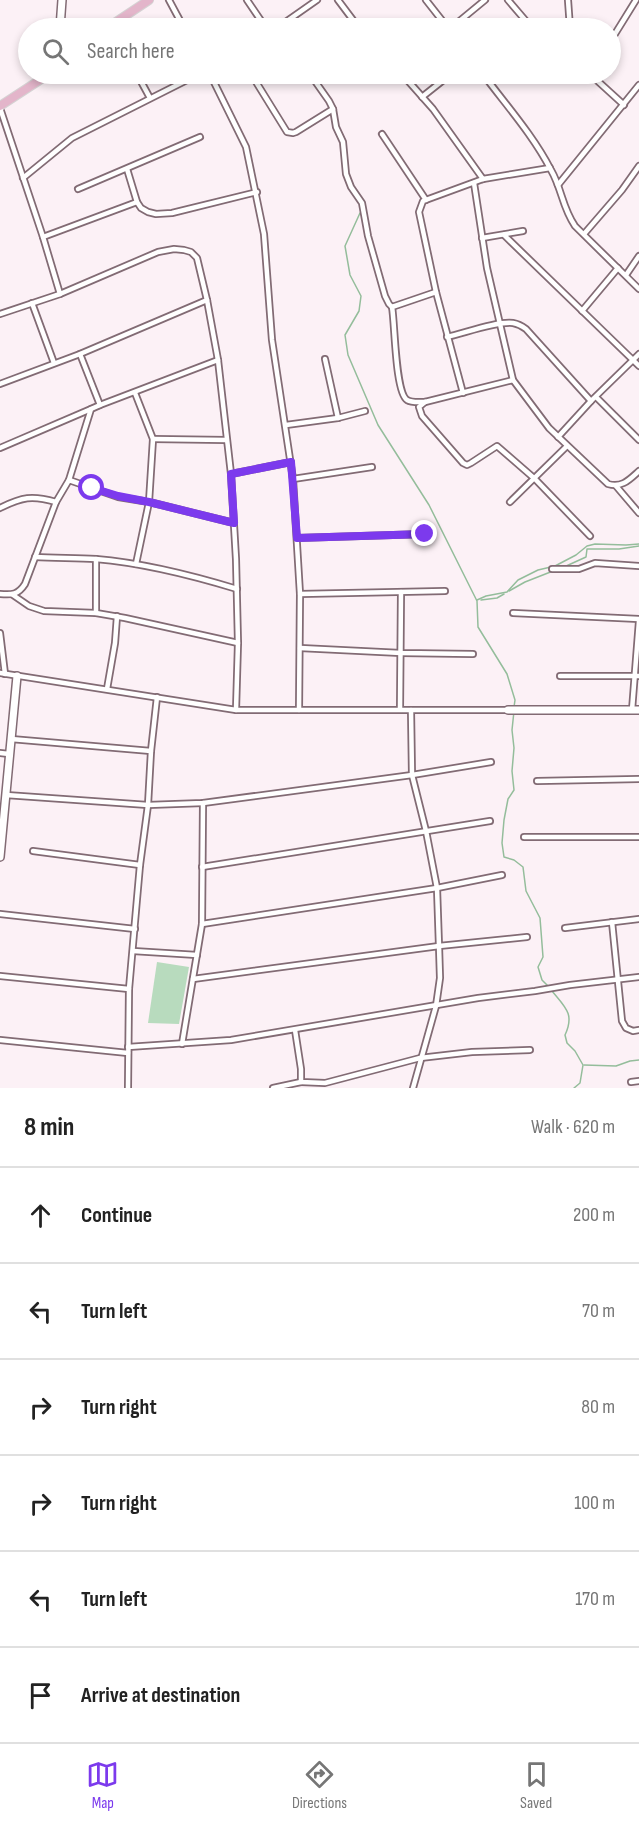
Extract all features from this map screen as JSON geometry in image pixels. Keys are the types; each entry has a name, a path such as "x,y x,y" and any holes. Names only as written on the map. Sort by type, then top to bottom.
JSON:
{"main road":[{"path":"121,18 149,0"},
{"path":"0,107 34,84"}],"street":[{"path":"61,18 62,0"},
{"path":"169,0 179,18"},
{"path":"247,0 259,18"},
{"path":"293,18 317,0"},
{"path":"338,0 352,18"},
{"path":"426,0 441,18"},
{"path":"462,18 485,0"},
{"path":"508,0 523,18"},
{"path":"568,0 569,18"},
{"path":"621,24 636,0"},
{"path":"143,84 150,98"},
{"path":"23,178 72,138 179,84"},
{"path":"215,84 246,147 264,234 272,340 293,479 300,594 299,710"},
{"path":"257,84 289,133 296,132 333,109"},
{"path":"318,84 333,109 336,127 343,142 346,174 351,187 362,203 368,236 385,296 392,307 402,393 405,399 425,402 513,380"},
{"path":"411,84 433,109 483,179"},
{"path":"422,97 438,84"},
{"path":"491,84 534,141 550,168 567,214 639,289"},
{"path":"601,84 624,105"},
{"path":"558,185 637,92 639,85"},
{"path":"0,107 60,294"},
{"path":"381,134 426,200"},
{"path":"78,189 200,137"},
{"path":"584,234 622,190 639,166"},
{"path":"463,393 436,292 419,212 423,201 483,179 550,168"},
{"path":"127,169 137,202 141,208 156,214 172,213 257,192"},
{"path":"474,183 482,238 513,380 549,428 608,484 616,486 639,513"},
{"path":"43,237 137,202"},
{"path":"482,238 523,231"},
{"path":"504,235 639,366"},
{"path":"0,314 60,294 158,252 174,249 191,252 197,258 218,360 231,474 237,589 236,710"},
{"path":"626,275 639,256"},
{"path":"582,311 618,268"},
{"path":"392,307 436,292"},
{"path":"0,384 80,354 207,300"},
{"path":"32,303 54,363"},
{"path":"447,337 500,324 519,324 639,440"},
{"path":"80,354 100,405"},
{"path":"558,437 639,354"},
{"path":"325,359 338,418"},
{"path":"0,448 100,405 218,360"},
{"path":"135,393 153,439 149,502 136,564"},
{"path":"425,402 419,407 422,416 463,463 467,465 497,446 535,479 590,536"},
{"path":"0,594 13,595 20,592 25,584 56,502 69,480 91,410"},
{"path":"286,425 338,418 365,411"},
{"path":"153,439 226,440"},
{"path":"510,502 567,446"},
{"path":"231,474 291,462"},
{"path":"293,479 372,467"},
{"path":"616,486 629,480 639,471"},
{"path":"69,480 118,496 234,523"},
{"path":"0,508 27,497 56,502"},
{"path":"297,538 425,534"},
{"path":"35,557 96,559 136,564 203,578 237,589"},
{"path":"96,559 96,614"},
{"path":"552,568 579,569 598,562 639,566"},
{"path":"300,594 445,591"},
{"path":"400,709 401,592"},
{"path":"13,595 29,606 44,611 117,616 238,643"},
{"path":"0,633 2,674 236,710 635,710 639,620 513,613"},
{"path":"107,689 116,643 117,616"},
{"path":"300,648 473,654"},
{"path":"0,857 2,812 6,795 17,676"},
{"path":"560,676 637,676"},
{"path":"128,1088 129,989 158,697"},
{"path":"411,710 412,775 437,888 440,946 440,978 436,1006 413,1088"},
{"path":"10,739 151,751"},
{"path":"0,753 9,754"},
{"path":"6,795 148,805 203,803 491,762"},
{"path":"537,781 639,779"},
{"path":"182,1044 202,924 203,803"},
{"path":"202,867 490,820"},
{"path":"524,837 639,837"},
{"path":"33,851 140,865"},
{"path":"202,924 437,888 502,875"},
{"path":"0,914 135,929"},
{"path":"565,928 639,919"},
{"path":"612,922 623,1025 629,1030 639,1030"},
{"path":"194,979 440,946 527,937"},
{"path":"133,951 197,955"},
{"path":"0,976 129,989"},
{"path":"0,1040 128,1050 231,1040 478,998 570,984 639,977"},
{"path":"295,1030 301,1082"},
{"path":"273,1088 301,1082 325,1083 420,1058 472,1052 530,1050"},
{"path":"631,1082 639,1081"}],"green space":[{"path":"157,962 189,967 179,1024 148,1023"}],"waterway":[{"path":"360,213 345,246 350,275 361,296 359,311 345,335 348,355 378,425 429,505 477,601 478,627 507,674 515,700 514,707"},
{"path":"477,600 507,592 518,580 538,570 555,566 576,555 587,546 639,544"},
{"path":"564,567 586,557 587,549 619,549 639,546"},
{"path":"509,591 553,571"},
{"path":"481,600 497,598 504,594"},
{"path":"514,711 512,730 514,790 508,799 502,843 504,857 514,860 523,867 526,891 540,918 543,957 538,967 542,980 549,987"},
{"path":"552,991 569,1016 565,1035 567,1043 583,1065 580,1083 574,1088"},
{"path":"584,1065 616,1066 639,1060"}],"route":[{"path":"92,488 234,523 231,474 291,462 297,538 425,534"}]}
